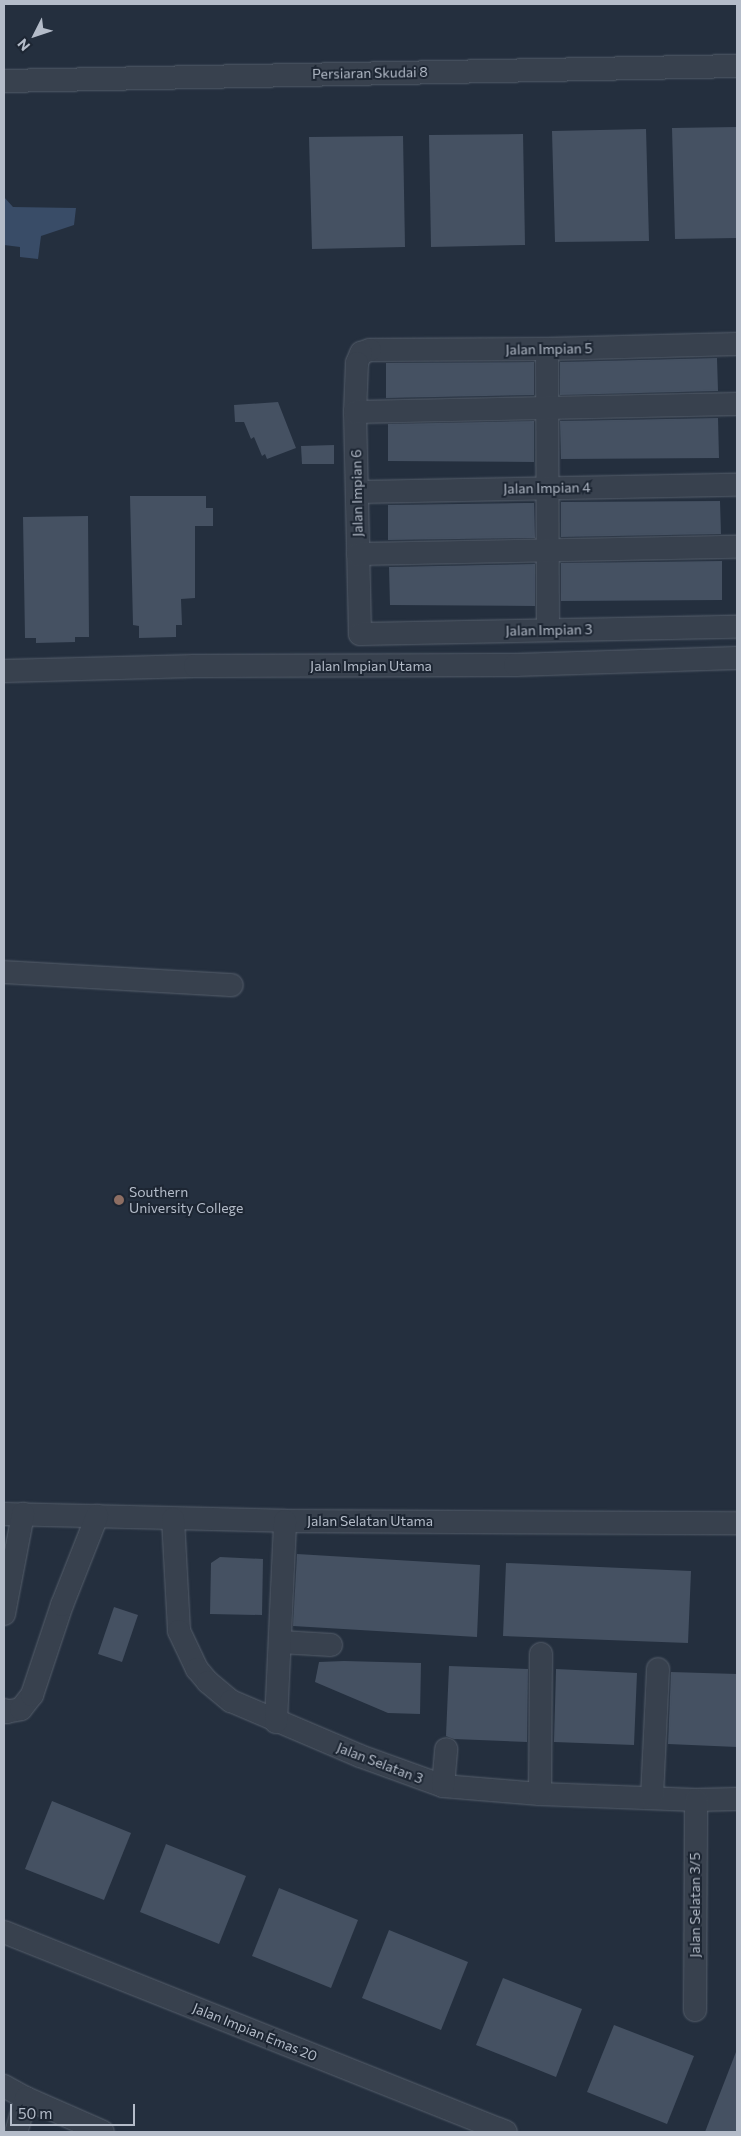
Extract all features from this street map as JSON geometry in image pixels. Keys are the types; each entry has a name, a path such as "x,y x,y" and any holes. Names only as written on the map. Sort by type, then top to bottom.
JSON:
{"street":[{"name":"Persiaran Skudai 8","path":"4,81 737,66"},
{"name":"Jalan Impian 5","path":"361,353 370,350 547,349 737,344"},
{"path":"547,349 548,630"},
{"name":"Jalan Impian 6","path":"360,634 355,412 357,363 361,353"},
{"path":"355,412 737,404"},
{"name":"Jalan Impian 4","path":"358,492 737,485"},
{"path":"358,554 737,547"},
{"name":"Jalan Impian 3","path":"360,634 737,627"},
{"name":"Jalan Impian Utama","path":"4,671 194,666 515,665 737,658"},
{"path":"4,972 232,985"},
{"path":"4,1614 14,1514"},
{"name":"Jalan Selatan Utama","path":"14,1514 285,1521 737,1523"},
{"path":"4,1710 6,1712 21,1709 32,1695 62,1605 97,1516"},
{"name":"Jalan Selatan 3","path":"173,1519 176,1610 179,1632 197,1669 208,1682 231,1701 276,1722 443,1786 540,1794 696,1800 737,1798"},
{"path":"276,1722 285,1521"},
{"path":"281,1642 331,1645"},
{"path":"540,1794 541,1654"},
{"path":"652,1797 658,1669"},
{"path":"443,1786 446,1749"},
{"name":"Jalan Selatan 3/5","path":"695,2010 696,1800"},
{"name":"Jalan Impian Emas 20","path":"4,1932 506,2132"},
{"path":"4,2086 26,2098 103,2132"},
{"path":"16,2132 26,2098"}],"water":[{"path":"4,197 13,207 76,208 74,225 41,236 38,259 20,257 20,247 4,245"}],"building":[{"path":"737,127 737,238 675,239 672,128"},
{"path":"646,129 649,241 555,242 552,131"},
{"path":"523,134 525,245 431,247 429,135"},
{"path":"403,136 405,247 312,249 309,137"},
{"path":"717,358 718,391 560,395 560,362"},
{"path":"534,362 534,395 386,398 386,363"},
{"path":"278,402 296,448 267,459 265,454 262,456 254,437 251,439 244,422 235,422 234,405"},
{"path":"718,418 719,458 561,459 560,421"},
{"path":"534,421 534,462 388,461 388,424"},
{"path":"334,445 334,464 302,464 301,446"},
{"path":"130,496 206,496 206,508 213,508 213,526 195,526 195,598 181,599 182,625 176,625 176,637 139,638 139,626 133,625"},
{"path":"720,501 721,534 561,537 561,502"},
{"path":"534,503 535,538 388,540 388,505"},
{"path":"88,516 89,637 75,637 75,642 36,643 36,638 25,638 23,517"},
{"path":"722,561 722,600 561,601 561,563"},
{"path":"535,564 535,606 390,605 389,567"},
{"path":"297,1554 480,1565 477,1637 293,1626"},
{"path":"220,1557 263,1559 262,1615 210,1614 211,1563"},
{"path":"506,1563 691,1571 688,1643 503,1636"},
{"path":"114,1607 138,1615 122,1662 98,1654"},
{"path":"319,1662 421,1663 420,1714 388,1713 315,1682"},
{"path":"449,1666 528,1669 527,1742 454,1739 446,1736"},
{"path":"556,1669 637,1673 634,1745 554,1742"},
{"path":"671,1672 737,1674 737,1747 668,1744"},
{"path":"52,1801 131,1833 104,1900 25,1869"},
{"path":"166,1844 246,1876 219,1944 140,1912"},
{"path":"279,1888 358,1920 331,1988 252,1956"},
{"path":"389,1930 468,1962 441,2030 362,1998"},
{"path":"503,1978 582,2009 556,2077 476,2045"},
{"path":"614,2025 694,2056 667,2124 587,2092"},
{"path":"736,2052 737,2132 705,2132"}],"place":[{"name":"Southern University College","path":"119,1200"}]}
